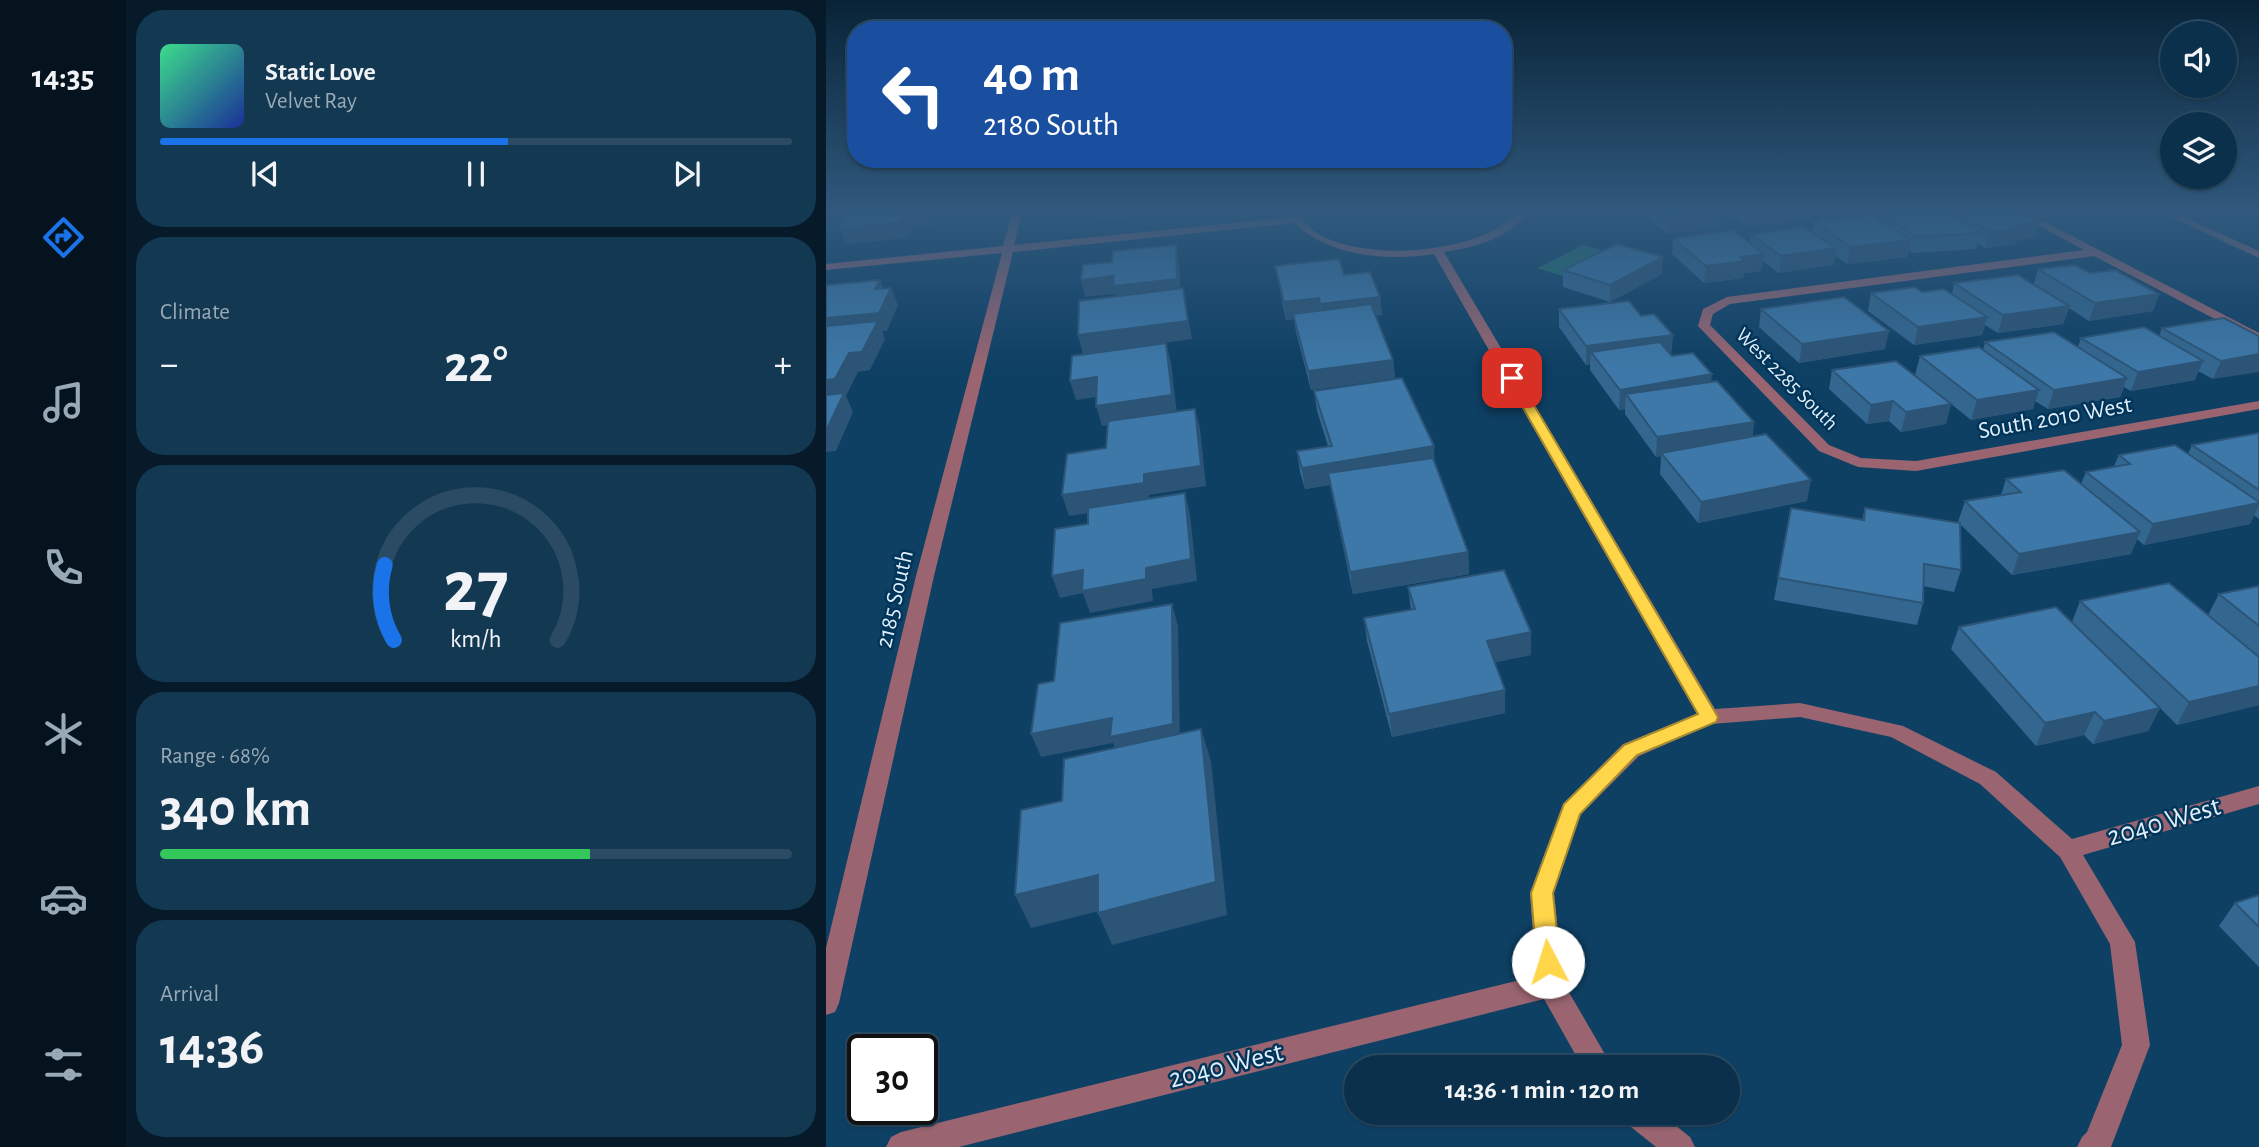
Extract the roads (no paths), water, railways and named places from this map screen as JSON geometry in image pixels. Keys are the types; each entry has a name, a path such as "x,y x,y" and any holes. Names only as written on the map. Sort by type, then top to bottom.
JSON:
{"street":[{"path":"826,267 871,263"},
{"name":"2185 South","path":"826,1003 925,576 1005,263"},
{"path":"1444,263 1709,717"},
{"name":"West 2285 South","path":"1858,462 1824,448 1704,326 1707,312 1727,301 2015,263"},
{"path":"2116,263 2259,338"},
{"name":"South 2010 West","path":"1858,462 1916,466 2259,405"},
{"path":"1591,1055 1550,985 1542,893 1571,810 1630,750 1709,717 1800,710 1896,731 1988,778 2068,850 2122,942 2136,1045 2098,1142 2092,1147"},
{"name":"2040 West","path":"2068,850 2259,795"},
{"name":"2040 West","path":"901,1147 1550,985"},
{"path":"1652,1125 1680,1147"}]}
